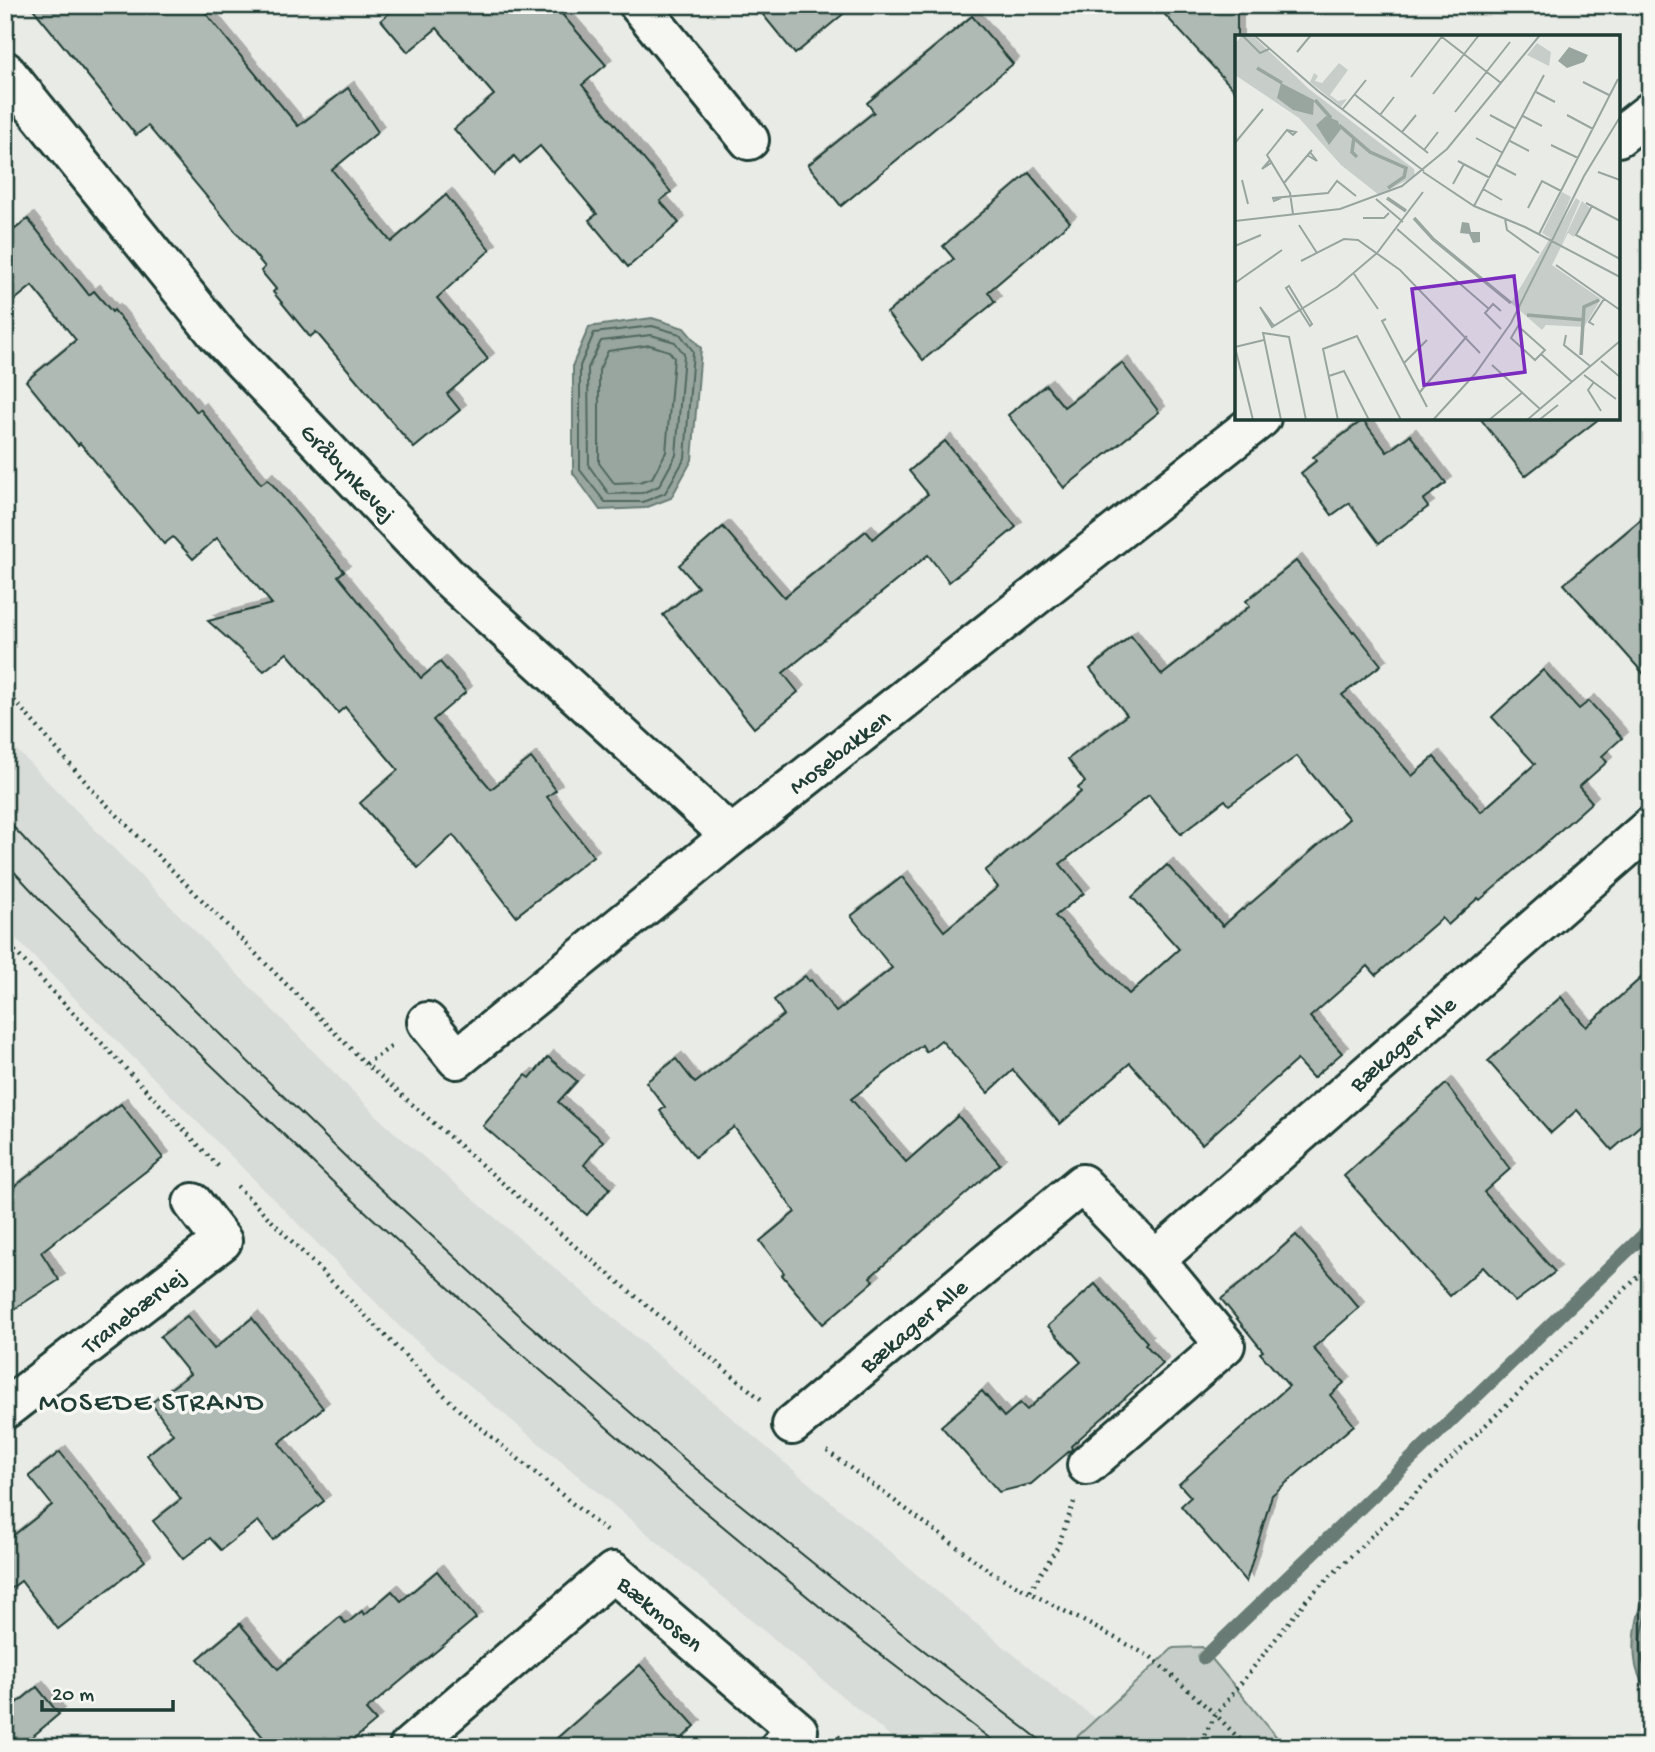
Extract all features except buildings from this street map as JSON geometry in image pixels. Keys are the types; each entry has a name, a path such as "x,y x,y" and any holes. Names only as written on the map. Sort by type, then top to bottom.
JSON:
{"street":[{"path":"639,5 749,140"},
{"name":"Gråbynkevej","path":"5,71 218,335 448,577 731,836"},
{"path":"1620,135 1650,112"},
{"name":"Mosebakken","path":"428,1022 457,1059 731,836 1258,420"},
{"name":"Bækager Alle","path":"1155,1260 1650,827"},
{"name":"Bækager Alle","path":"792,1425 1082,1184 1155,1260 1225,1345 1087,1465"},
{"name":"Tranebærvej","path":"5,1409 222,1241 193,1203"},
{"name":"Bækmosen","path":"409,1747 613,1572 798,1731 780,1747"}],"path":[{"path":"5,690 97,795 366,1064 577,1248 792,1425 991,1572 1151,1657 1216,1715 1247,1747"},
{"path":"5,941 219,1168"},
{"path":"229,1178 460,1410 609,1534"},
{"path":"1197,1747 1216,1715 1307,1599 1650,1265"},
{"path":"1030,1591 1058,1546 1087,1465"},
{"path":"831,1730 848,1747"}],"shaded area":[{"path":"5,738 387,1126 934,1589 1062,1694 1136,1747 903,1747 402,1329 5,928"},
{"path":"1202,1647 1285,1747 1066,1747 1173,1648"}],"water":[{"path":"652,318 684,328 701,348 692,460 671,498 645,508 600,510 573,473 573,364 589,327"},
{"path":"1650,1591 1650,1697 1637,1670 1634,1648 1638,1617"}],"waterway":[{"path":"1204,1658 1650,1229"}],"tram line":[{"path":"5,818 74,892 350,1161 526,1322 690,1464 865,1605 1049,1747"},
{"path":"5,862 48,908 332,1181 509,1343 678,1489 843,1626 1001,1747"}],"district":[{"name":"MOSEDE STRAND","path":"152,1400"}]}
